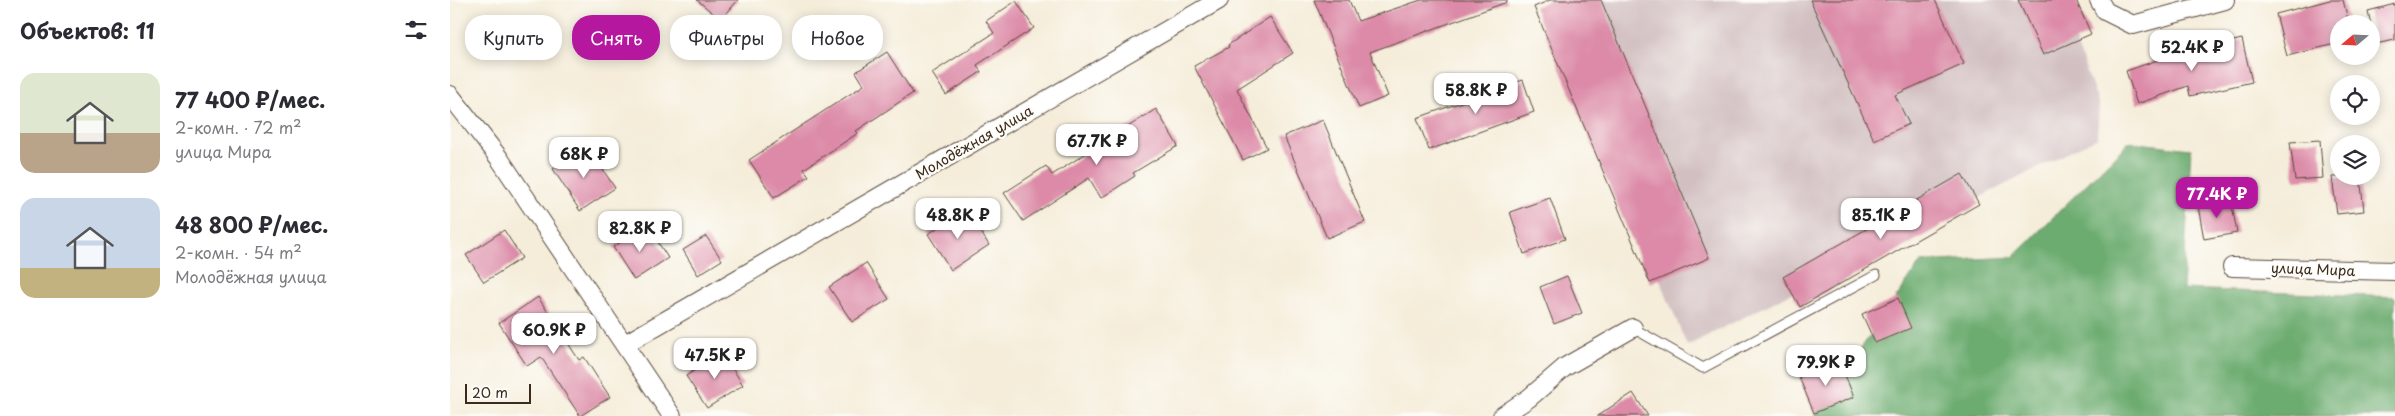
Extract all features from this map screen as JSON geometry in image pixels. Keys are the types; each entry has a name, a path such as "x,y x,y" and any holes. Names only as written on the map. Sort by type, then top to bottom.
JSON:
{"street":[{"name":"Молодёжная улица","path":"625,344 1219,0"},
{"path":"2099,0 2105,11 2133,25 2225,0"},
{"path":"450,96 499,158 672,416"},
{"name":"улица Мира","path":"2232,266 2395,271"},
{"path":"1502,416 1529,398 1565,367 1634,328"}],"lane":[{"path":"1634,328 1703,368 1876,275"}],"shaded area":[{"path":"1545,0 2060,0 2099,105 2097,138 1687,346"}],"green space":[{"path":"2129,142 2191,149 2183,289 2395,297 2395,416 1814,416 1921,262 2013,257"}],"building":[{"path":"697,0 738,0 725,15 715,15"},
{"path":"1314,0 1349,0 1358,21 1421,0 1507,0 1507,2 1370,52 1388,96 1359,108"},
{"path":"1550,0 1601,0 1709,258 1650,283 1534,7"},
{"path":"1810,0 1935,0 1964,64 1895,95 1909,124 1874,140"},
{"path":"2018,0 2076,0 2091,34 2043,55"},
{"path":"2330,0 2343,0 2347,15 2330,15 2330,45 2287,56 2276,14"},
{"path":"1016,1 1034,28 977,65 981,72 946,95 932,73 994,33 986,21"},
{"path":"2395,4 2395,40 2380,43 2380,15 2369,15 2368,11"},
{"path":"1270,17 1293,53 1237,89 1267,148 1243,160 1194,66 1229,47 1228,45"},
{"path":"2242,39 2252,82 2190,96 2188,86 2137,104 2126,71 2169,56"},
{"path":"887,52 913,93 804,169 809,176 774,198 749,160 864,85 856,72 875,60 883,60 883,55"},
{"path":"1523,80 1534,112 1429,150 1417,118"},
{"path":"1156,109 1178,146 1133,173 1135,176 1101,198 1089,178 1023,221 1004,193 1046,166 1052,175"},
{"path":"1323,120 1365,222 1327,238 1284,136"},
{"path":"2320,140 2323,178 2295,180 2290,142"},
{"path":"588,147 615,188 580,211 553,169"},
{"path":"1962,174 1979,204 1800,307 1783,277"},
{"path":"2333,185 2361,185 2364,211 2337,214"},
{"path":"1550,198 1565,239 1524,254 1510,212"},
{"path":"2231,200 2237,233 2204,239 2198,206"},
{"path":"966,209 989,245 951,270 928,234"},
{"path":"647,225 668,258 634,280 613,247"},
{"path":"504,230 522,258 484,282 466,255"},
{"path":"706,236 722,260 698,275 683,250"},
{"path":"866,263 889,299 852,322 829,287"},
{"path":"1567,276 1582,313 1554,324 1540,287"},
{"path":"538,297 579,360 584,357 610,397 580,416 541,357 527,366 499,323"},
{"path":"1898,298 1911,328 1875,343 1862,314"},
{"path":"722,352 743,385 707,408 686,376"},
{"path":"1839,361 1854,397 1814,413 1799,377"},
{"path":"1633,393 1648,416 1597,416"}]}
